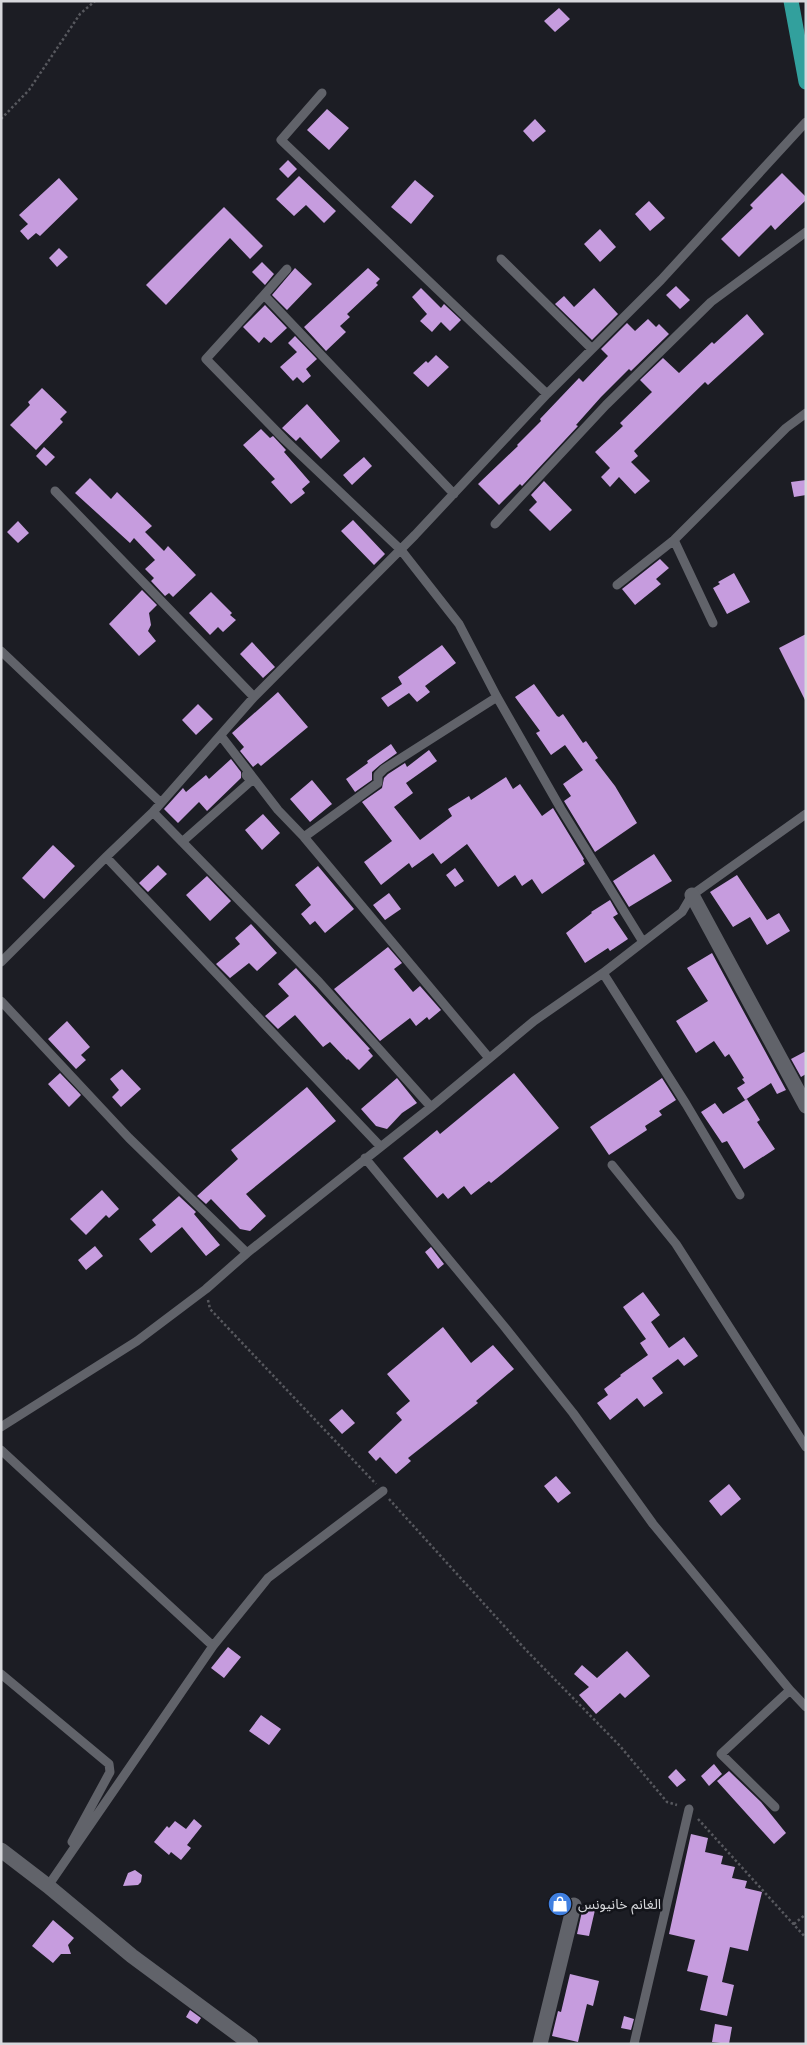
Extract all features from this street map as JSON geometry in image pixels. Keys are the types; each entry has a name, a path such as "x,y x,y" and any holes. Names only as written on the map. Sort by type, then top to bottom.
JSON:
{"highway":[{"path":"791,1 806,82"}],"street":[{"path":"692,895 806,1106"},
{"path":"1,1850 48,1886 132,1956 251,2044"},
{"path":"540,2044 574,1905"}],"lane":[{"path":"322,93 281,140 547,394"},
{"path":"1,962 153,812 254,697 401,550 547,394 661,280 806,122"},
{"path":"495,524 606,405 711,302 806,232"},
{"path":"501,259 592,349"},
{"path":"287,269 206,359 285,440 401,550 459,624 497,697 561,809 643,942"},
{"path":"264,295 454,494"},
{"path":"617,585 674,540 786,428 806,413"},
{"path":"55,491 254,697"},
{"path":"674,540 712,623"},
{"path":"1,651 161,803"},
{"path":"304,837 378,783 378,775 384,769 497,697"},
{"path":"219,738 488,1058"},
{"path":"182,842 251,781 219,738"},
{"path":"153,812 319,982 431,1107"},
{"path":"1,1427 137,1341 206,1289 247,1253 431,1107 488,1058 682,912 692,895 806,814"},
{"path":"106,857 380,1146"},
{"path":"603,973 686,1104 740,1195"},
{"path":"1,1001 129,1138 247,1253"},
{"path":"366,1158 574,1413 653,1524 806,1707"},
{"path":"612,1165 676,1244 806,1447"},
{"path":"1,1450 213,1646"},
{"path":"48,1886 213,1646 268,1578 383,1491"},
{"path":"1,1674 109,1764 110,1772 48,1886"},
{"path":"776,1807 722,1754 790,1690"},
{"path":"634,2044 688,1808"}],"path":[{"path":"1,119 29,90 80,14 95,1"},
{"path":"206,1289 210,1309 383,1491 525,1649 620,1746 667,1802 688,1808 806,1938"},
{"path":"794,1924 806,1914"}],"building":[{"path":"559,8 570,19 555,32 544,21"},
{"path":"327,109 349,128 329,150 307,130"},
{"path":"535,119 546,131 533,142 523,131"},
{"path":"288,160 297,169 288,178 279,169"},
{"path":"782,173 806,197 806,200 775,230 771,225 739,257 721,239 753,208 750,205"},
{"path":"299,176 336,211 324,223 306,205 294,216 276,199"},
{"path":"59,178 78,199 40,236 36,233 28,240 20,231 28,224 19,215"},
{"path":"415,180 434,196 411,224 391,207"},
{"path":"649,201 665,218 650,231 635,214"},
{"path":"224,207 263,246 250,259 230,238 166,305 146,285"},
{"path":"600,229 616,247 600,262 584,244"},
{"path":"59,248 68,257 57,267 49,258"},
{"path":"262,262 274,274 265,285 252,272"},
{"path":"295,268 312,284 287,310 272,295"},
{"path":"368,268 380,279 376,283 378,285 347,314 350,317 340,326 346,332 326,351 304,327"},
{"path":"676,286 690,300 680,309 666,295"},
{"path":"421,288 441,308 444,304 461,320 450,331 441,322 432,332 420,321 427,314 412,297"},
{"path":"594,288 618,314 592,340 555,304 564,296 574,307"},
{"path":"265,305 287,328 271,343 264,337 259,343 243,327"},
{"path":"747,314 764,334 708,385 705,382 634,451 638,456 631,462 650,481 635,494 619,477 610,487 601,477 610,468 595,452 623,426 620,423 652,392 640,380 663,358 679,373 712,342 714,344"},
{"path":"648,319 656,327 659,324 669,334 631,371 629,369 601,397 576,425 578,426 522,486 520,484 499,505 478,484 518,446 541,421 540,419 579,378 583,382 608,356 601,349 627,323 635,331"},
{"path":"295,336 317,359 306,369 311,376 303,383 297,377 293,381 280,367 297,352 288,343"},
{"path":"436,355 449,367 428,387 413,373"},
{"path":"42,388 67,412 60,419 63,422 36,450 10,425 30,405 28,402"},
{"path":"307,404 340,441 321,459 300,437 296,441 282,428"},
{"path":"261,429 270,438 273,436 286,450 284,452 310,482 302,489 305,493 291,504 271,482 275,479 243,445"},
{"path":"44,447 55,457 46,466 36,456"},
{"path":"364,457 372,466 352,485 343,475"},
{"path":"90,478 111,499 117,492 152,526 145,532 164,551 168,546 196,575 173,597 169,593 165,596 151,581 154,578 145,569 155,560 134,538 130,543 75,493"},
{"path":"806,480 806,495 794,497 791,482"},
{"path":"544,481 572,510 550,531 529,510 537,502 531,495"},
{"path":"353,520 385,554 374,565 341,531"},
{"path":"18,521 29,533 18,543 7,532"},
{"path":"660,559 669,568 656,579 661,584 635,605 622,589"},
{"path":"734,573 750,602 727,614 713,588 720,584 718,582"},
{"path":"142,590 157,605 149,613 151,625 148,631 156,641 139,656 109,624"},
{"path":"211,592 232,613 230,615 236,620 223,632 218,627 210,635 189,613"},
{"path":"806,634 806,702 779,648"},
{"path":"252,642 275,667 263,678 240,654"},
{"path":"442,645 456,663 425,686 430,692 417,702 409,693 388,707 381,698 402,684 398,677"},
{"path":"534,684 557,716 559,717 563,714 583,743 586,741 598,758 595,760 615,786 637,823 595,852 564,801 571,796 563,784 583,770 565,745 551,755 536,733 540,731 515,697"},
{"path":"278,692 308,727 261,766 258,763 253,767 240,751 244,747 232,733"},
{"path":"198,704 213,719 196,735 182,720"},
{"path":"391,744 397,753 372,772 372,780 355,792 346,779"},
{"path":"429,750 437,761 406,783 413,793 394,807 420,840 452,816 448,809 469,796 471,800 506,777 513,789 520,784 542,816 553,808 584,859 585,864 542,894 532,879 522,886 515,875 498,887 467,844 441,864 433,853 412,868 409,863 381,885 364,862 392,841 362,802 382,788 384,778 388,774 405,763 407,767"},
{"path":"231,759 241,772 241,778 207,811 199,802 178,823 164,809 183,788 186,792 206,775 209,779"},
{"path":"312,780 332,804 310,822 290,799"},
{"path":"263,814 280,833 262,850 245,830"},
{"path":"53,845 75,866 44,899 22,878"},
{"path":"654,854 672,881 629,907 613,881"},
{"path":"158,865 167,874 148,892 139,883"},
{"path":"318,866 354,909 325,933 315,921 310,925 301,914 311,905 295,885"},
{"path":"455,868 464,881 455,887 446,875"},
{"path":"737,875 767,920 779,913 790,931 767,945 750,917 733,927 710,892"},
{"path":"207,876 231,901 210,921 186,895"},
{"path":"389,893 401,909 385,920 373,905"},
{"path":"610,900 618,914 613,917 628,939 610,951 608,948 585,963 566,933 591,912"},
{"path":"251,924 277,953 257,971 249,963 230,978 216,964 240,944 235,938"},
{"path":"388,947 402,963 394,969 413,992 420,986 441,1010 429,1020 427,1017 416,1026 410,1018 380,1041 334,989"},
{"path":"712,953 786,1090 777,1094 771,1083 745,1100 737,1088 745,1083 742,1079 744,1078 729,1054 725,1057 714,1041 696,1053 676,1021 708,1001 687,968"},
{"path":"296,968 370,1049 368,1050 373,1056 359,1070 330,1042 323,1047 295,1015 278,1029 265,1016 289,996 278,984"},
{"path":"67,1021 90,1047 81,1055 86,1060 76,1069 48,1039"},
{"path":"806,1051 806,1074 801,1077 791,1059"},
{"path":"122,1069 141,1089 121,1107 112,1097 119,1090 110,1079"},
{"path":"60,1073 81,1095 69,1107 48,1084"},
{"path":"514,1073 559,1128 491,1183 489,1181 471,1195 464,1186 448,1199 443,1193 437,1198 403,1158 437,1130 440,1134"},
{"path":"397,1078 417,1103 402,1113 387,1129 376,1126 361,1109"},
{"path":"662,1078 676,1100 659,1111 662,1115 645,1126 647,1130 609,1155 590,1127"},
{"path":"307,1087 336,1121 246,1194 266,1216 250,1231 240,1229 211,1199 206,1204 197,1196 238,1159 231,1150"},
{"path":"747,1099 760,1120 757,1122 775,1149 744,1169 727,1141 722,1143 701,1112 715,1103 723,1114"},
{"path":"102,1190 119,1209 109,1218 106,1215 86,1235 70,1219"},
{"path":"179,1196 196,1212 194,1214 220,1245 206,1256 182,1227 151,1253 139,1239 156,1225 152,1220"},
{"path":"95,1246 103,1256 86,1270 78,1260"},
{"path":"431,1247 444,1264 438,1269 425,1252"},
{"path":"643,1292 660,1315 651,1322 669,1348 684,1337 698,1356 684,1366 678,1359 652,1378 663,1393 644,1407 637,1398 610,1420 597,1403 608,1395 604,1389 648,1355 640,1343 646,1339 623,1307"},
{"path":"443,1327 471,1363 493,1345 514,1369 476,1401 478,1403 408,1458 411,1461 396,1474 380,1457 376,1461 368,1452 402,1420 396,1413 410,1401 387,1374"},
{"path":"342,1409 355,1423 342,1434 329,1420"},
{"path":"556,1476 571,1493 558,1503 544,1486"},
{"path":"729,1484 741,1499 721,1516 709,1501"},
{"path":"228,1647 241,1657 224,1678 211,1668"},
{"path":"627,1651 650,1676 625,1698 620,1693 596,1714 579,1695 589,1687 574,1674 582,1665 597,1678"},
{"path":"261,1715 281,1729 269,1745 249,1731"},
{"path":"714,1764 722,1774 709,1786 701,1776"},
{"path":"676,1769 686,1780 677,1787 668,1777"},
{"path":"729,1771 761,1802 786,1833 774,1844 717,1781"},
{"path":"194,1819 202,1826 187,1845 191,1848 181,1860 171,1852 169,1855 154,1842 167,1826 169,1828 175,1821 186,1829"},
{"path":"691,1834 708,1838 705,1852 723,1856 721,1864 735,1867 732,1878 747,1881 745,1888 762,1892 748,1951 730,1947 722,1982 734,1985 727,2016 700,2010 708,1976 687,1971 695,1940 669,1934"},
{"path":"135,1870 142,1875 141,1882 138,1885 123,1886 128,1873"},
{"path":"583,1907 595,1910 589,1936 577,1934"},
{"path":"53,1920 74,1938 68,1945 71,1954 61,1954 53,1963 32,1946"},
{"path":"570,1974 599,1981 593,2006 587,2004 578,2042 552,2036 558,2011 561,2012"},
{"path":"190,2010 201,2018 197,2024 186,2017"},
{"path":"624,2016 634,2019 631,2030 621,2028"},
{"path":"715,2024 732,2027 729,2044 712,2042"}],"place":[{"name":"الغانم خانيونس","path":"560,1904"}]}
